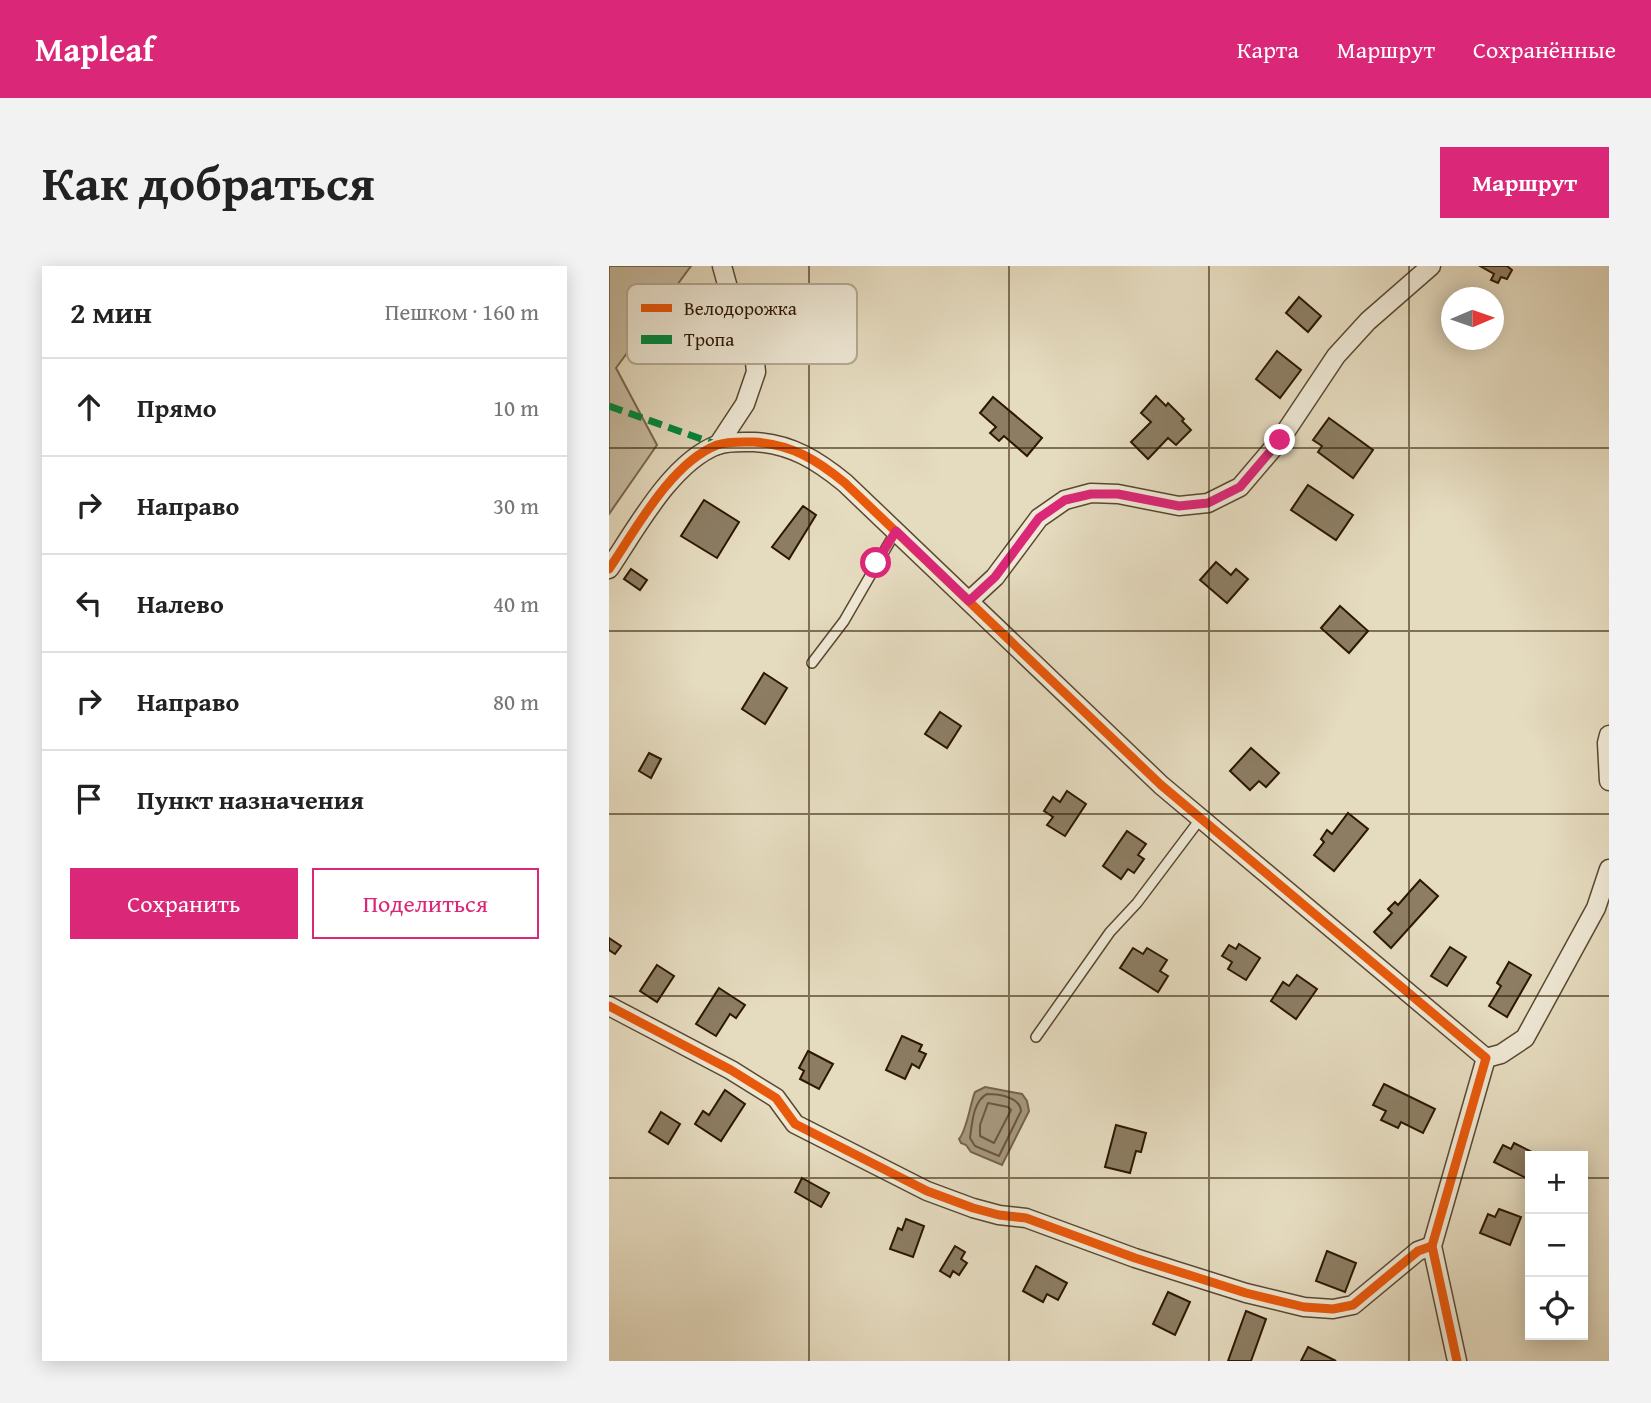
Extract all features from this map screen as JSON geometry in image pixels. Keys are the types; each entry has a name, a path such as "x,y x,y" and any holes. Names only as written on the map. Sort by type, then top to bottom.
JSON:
{"street":[{"path":"722,266 727,284"},
{"path":"969,601 995,577 1039,518 1065,500 1091,494 1118,494 1179,506 1208,503 1240,487 1280,440 1336,356 1368,321 1431,266"},
{"path":"718,445 745,404 756,372 755,364"},
{"path":"609,569 666,487 693,459 718,445 737,441 796,449 822,464 845,483 1161,785 1486,1058"},
{"path":"1609,735 1609,780"},
{"path":"1486,1058 1500,1054 1525,1038 1596,908 1609,869"},
{"path":"609,1006 731,1070 776,1098 795,1124 927,1191 986,1211 1026,1218 1135,1258 1246,1293 1304,1307 1333,1310 1353,1305 1418,1251 1432,1246"},
{"path":"1457,1361 1432,1246 1486,1058"}],"lane":[{"path":"812,663 844,621 896,531"},
{"path":"1037,1037 1102,943 1137,903 1201,818"}],"shaded area":[{"path":"609,266 691,266 678,284 627,284 627,353 616,368 657,445 609,514"}],"water":[{"path":"985,1087 1022,1094 1027,1101 1029,1111 1002,1165 971,1152 959,1139 975,1092"}],"building":[{"path":"1480,266 1507,266 1512,270 1507,279 1501,277 1498,283 1491,280 1494,274"},
{"path":"1299,297 1321,316 1308,332 1286,313"},
{"path":"1277,351 1301,370 1280,398 1256,379"},
{"path":"1156,396 1166,406 1168,403 1191,430 1176,445 1168,438 1148,459 1131,442 1151,422 1141,413"},
{"path":"993,397 1042,438 1027,456 1004,436 999,441 990,433 996,427 980,413"},
{"path":"1329,418 1373,450 1353,478 1318,452 1322,446 1313,440"},
{"path":"1308,485 1353,515 1336,540 1291,510"},
{"path":"704,500 739,522 717,558 681,536"},
{"path":"803,506 816,515 789,559 772,547"},
{"path":"1216,562 1231,575 1236,569 1248,579 1227,603 1200,580"},
{"path":"631,569 647,580 640,590 624,579"},
{"path":"1340,606 1368,631 1349,653 1321,628"},
{"path":"764,673 787,688 765,724 742,709"},
{"path":"940,712 961,726 947,748 925,734"},
{"path":"1251,748 1279,773 1266,787 1259,781 1250,790 1230,771"},
{"path":"649,753 661,759 651,778 639,771"},
{"path":"1067,791 1086,804 1065,836 1047,825 1053,817 1044,811 1053,797 1060,802"},
{"path":"1348,813 1368,829 1334,871 1314,855 1324,842 1321,839 1327,830 1332,834"},
{"path":"1127,831 1146,844 1138,855 1144,859 1134,873 1128,869 1121,879 1103,866"},
{"path":"1420,880 1438,896 1391,948 1374,932 1392,913 1388,909 1395,902 1398,905"},
{"path":"609,938 621,946 615,954 609,950"},
{"path":"1239,944 1260,958 1246,980 1228,969 1232,962 1222,956 1229,945 1236,949"},
{"path":"1450,947 1466,957 1447,986 1431,976"},
{"path":"1133,948 1143,954 1147,948 1167,960 1160,971 1168,976 1158,992 1120,968"},
{"path":"1509,962 1531,975 1507,1017 1489,1006 1501,986 1497,983"},
{"path":"657,965 674,976 657,1002 640,991"},
{"path":"1297,975 1317,989 1296,1019 1271,1001 1283,982 1289,986"},
{"path":"719,988 745,1005 736,1018 730,1014 716,1036 696,1024"},
{"path":"902,1036 922,1045 919,1051 926,1054 919,1068 912,1064 905,1079 886,1070"},
{"path":"808,1051 833,1064 819,1089 800,1079 804,1071 799,1068"},
{"path":"1384,1084 1435,1109 1423,1133 1401,1122 1398,1128 1381,1120 1386,1111 1373,1105"},
{"path":"725,1090 745,1104 721,1141 695,1124 703,1111 709,1115"},
{"path":"661,1112 680,1124 668,1144 649,1132"},
{"path":"1116,1125 1146,1133 1141,1152 1136,1151 1130,1173 1105,1167"},
{"path":"1514,1143 1530,1151 1525,1151 1525,1178 1494,1162 1503,1145 1511,1149"},
{"path":"802,1178 829,1193 821,1207 795,1192"},
{"path":"1499,1209 1521,1217 1510,1245 1480,1233 1488,1214 1495,1217"},
{"path":"906,1219 924,1226 913,1257 890,1249 898,1228 902,1230"},
{"path":"955,1246 965,1252 961,1259 967,1263 959,1275 953,1271 950,1277 940,1271"},
{"path":"1327,1251 1356,1263 1345,1292 1316,1281"},
{"path":"1036,1266 1067,1283 1058,1300 1047,1294 1043,1302 1023,1291"},
{"path":"1168,1292 1190,1302 1175,1335 1153,1324"},
{"path":"1246,1311 1266,1319 1251,1361 1228,1361"},
{"path":"1308,1347 1336,1361 1301,1361"}],"marked path":[{"path":"609,406 718,445"}],"cycle path":[{"path":"609,569 656,499 685,466 700,454 721,444 754,442 780,446 814,460 845,483 1161,785 1486,1058 1432,1246 1457,1361"},
{"path":"609,1006 731,1070 776,1098 795,1124 927,1191 973,1208 1026,1218 1135,1258 1246,1293 1304,1307 1333,1309 1353,1305 1418,1251 1432,1246"}],"route":[{"path":"876,563 896,531 969,601 995,577 1039,518 1065,500 1091,494 1118,494 1147,502 1179,506 1208,503 1240,487 1280,440"}]}
